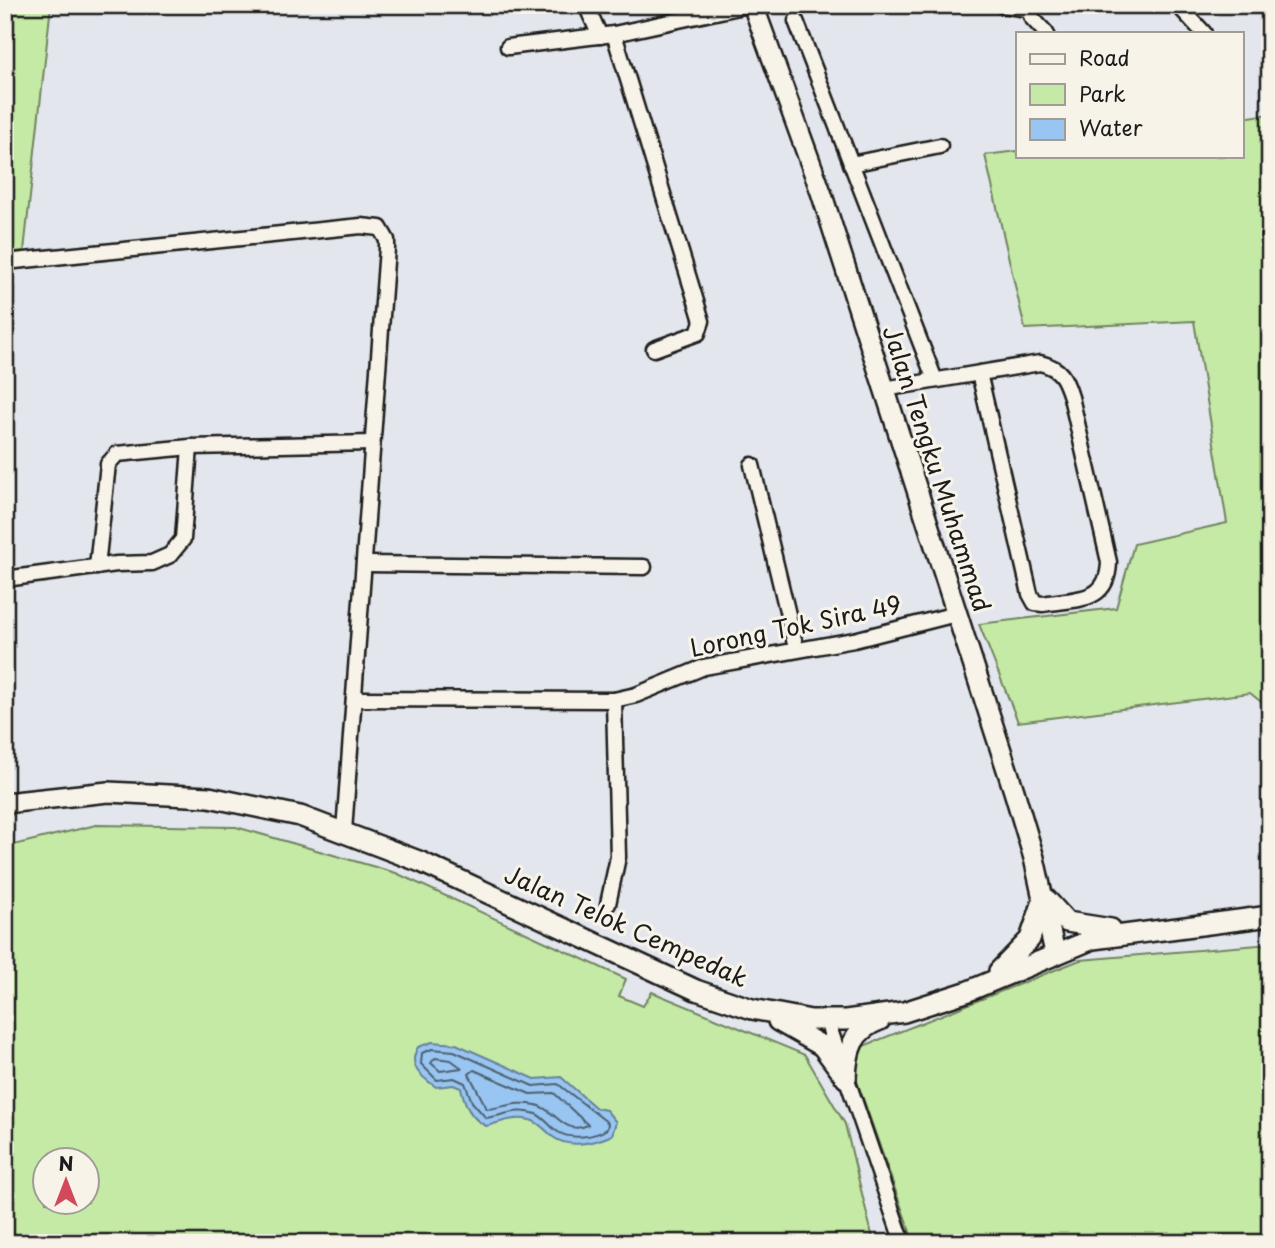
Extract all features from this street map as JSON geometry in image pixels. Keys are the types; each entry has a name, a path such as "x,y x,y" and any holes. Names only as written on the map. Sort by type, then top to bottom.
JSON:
{"main road":[{"name":"Jalan Tengku Muhammad","path":"750,5 821,192 1017,803 1044,896 1055,953"},
{"name":"Jalan Telok Cempedak","path":"5,803 108,792 209,797 268,808 344,831 421,862 696,990 752,1009 795,1019 827,1021 904,1012 966,992 1093,939 1270,916"},
{"path":"1044,896 1067,922 1078,926 1149,931"},
{"path":"966,992 1021,951 1036,927 1044,896"},
{"path":"752,1009 806,1035 822,1046 846,1079"},
{"path":"846,1079 846,1059 854,1038 873,1023 904,1012"}],"street":[{"path":"586,5 607,35 702,321 698,333 654,349"},
{"path":"508,47 607,35 750,5"},
{"path":"1001,5 1027,7 1045,32"},
{"path":"1178,5 1203,32"},
{"path":"796,21 935,380"},
{"path":"851,164 940,146"},
{"path":"11,261 361,226 380,228 385,233 387,248 366,565 344,831"},
{"path":"884,389 935,380 1040,363 1052,366 1062,373 1071,397 1109,562 1105,587 1097,594 1043,604 1035,603 1030,594 979,373"},
{"path":"97,567 106,474 111,458 124,451 372,443"},
{"path":"5,579 162,561 181,545 190,447"},
{"path":"752,465 796,649"},
{"path":"366,565 644,567"},
{"name":"Lorong Tok Sira 49","path":"356,699 614,700 636,695 704,667 877,635 956,614"},
{"path":"608,904 618,857 614,700"},
{"path":"827,1021 903,1243"}],"green space":[{"path":"5,5 51,5 24,251 5,253"},
{"path":"1270,114 1270,709 1250,693 1018,722 979,624 1116,608 1134,544 1227,523 1194,321 1025,329 985,155 1016,151 1016,158 1244,158 1244,118"},
{"path":"96,825 236,827 396,873 626,979 619,996 643,1006 652,992 805,1055 845,1124 874,1243 5,1243 5,847"},
{"path":"1270,944 1270,1243 914,1243 852,1067 861,1047 1080,960"}],"water":[{"path":"432,1042 456,1044 535,1079 561,1077 596,1108 606,1110 616,1122 612,1135 574,1144 559,1141 530,1120 513,1119 486,1126 469,1110 461,1088 453,1085 436,1087 417,1070 414,1060 418,1047"}]}
